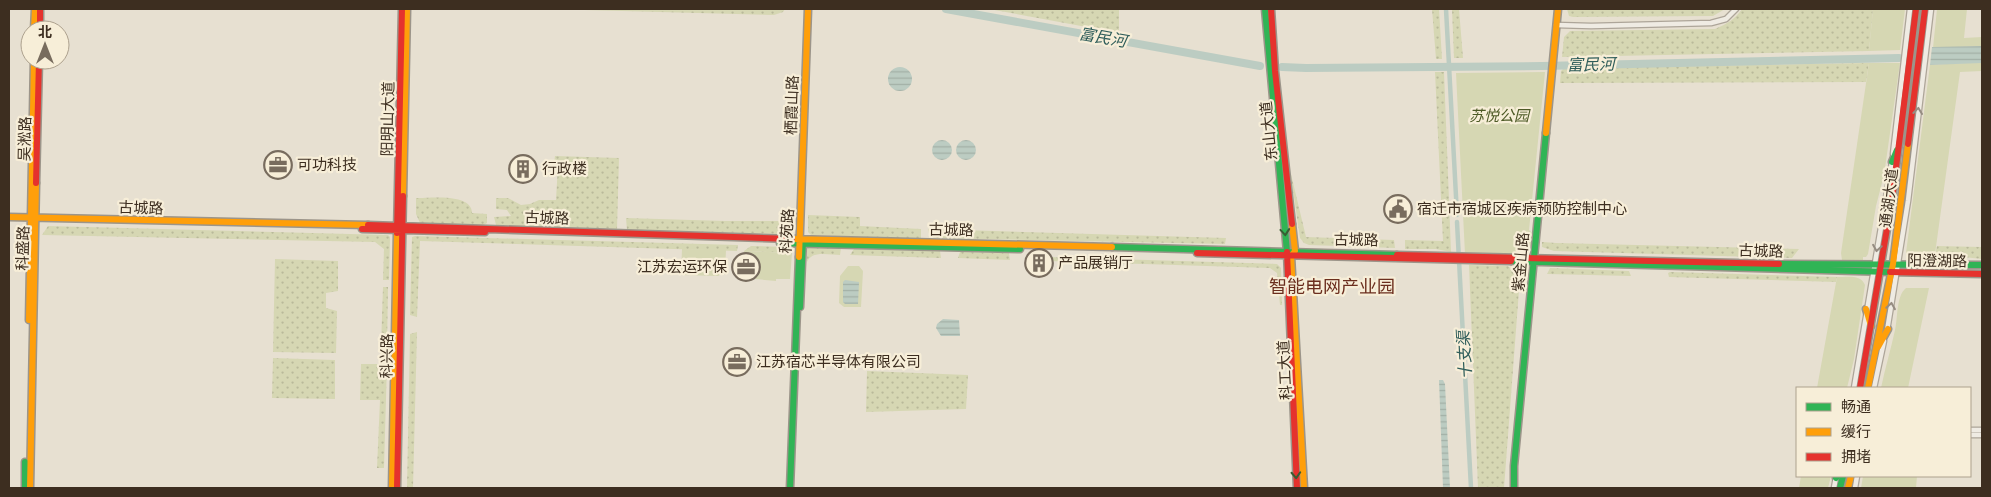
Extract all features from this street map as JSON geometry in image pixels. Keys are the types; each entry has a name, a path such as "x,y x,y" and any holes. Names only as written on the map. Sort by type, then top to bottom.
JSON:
{"main road":[{"name":"阳明山大道","path":"400,227 402,9"},
{"name":"阳明山大道","path":"400,227 407,9"},
{"name":"栖霞山路","path":"802,202 808,9"},
{"name":"东山大道","path":"1265,9 1290,253"},
{"name":"东山大道","path":"1271,9 1290,253"},
{"name":"紫金山路","path":"1514,488 1514,466 1558,9"},
{"name":"通湖大道","path":"1860,387 1882,272 1901,143 1916,9"},
{"name":"通湖大道","path":"1868,387 1874,354 1896,264 1925,9"},
{"name":"吴淞路","path":"34,70 34,219"},
{"name":"吴淞路","path":"34,219 39,70"},
{"path":"1892,162 1901,143"},
{"path":"1902,200 1905,220"},
{"name":"科苑路","path":"791,488 802,202"},
{"name":"古城路","path":"9,219 400,227 801,241 1838,266 1874,268 1882,272 1894,273"},
{"name":"科盛路","path":"25,488 34,219"},
{"name":"科盛路","path":"30,488 34,219"},
{"name":"科兴路","path":"392,488 400,227"},
{"name":"科兴路","path":"397,488 400,227"},
{"name":"科工大道","path":"1290,253 1297,488"},
{"name":"科工大道","path":"1290,253 1304,488"},
{"name":"古城路","path":"1874,268 1883,264 1896,264"},
{"name":"阳澄湖路","path":"1896,264 1982,265"},
{"name":"阳澄湖路","path":"1894,273 1982,274"},
{"path":"1866,309 1871,328"},
{"path":"1874,354 1888,329"},
{"path":"1873,364 1874,387"}],"street":[{"path":"1556,24 1717,21 1734,9"},
{"path":"1854,387 1892,162 1910,9"},
{"path":"1896,264 1905,220 1931,9"},
{"path":"1874,387 1888,329 1894,273"}],"green space":[{"path":"546,9 785,9 783,12 774,15"},
{"path":"989,9 1119,9 1119,33"},
{"path":"1432,9 1439,9 1442,59 1436,59"},
{"path":"1452,9 1459,9 1463,58 1454,58"},
{"path":"1567,9 1725,9 1713,16 1573,17 1569,16"},
{"path":"1742,9 1873,9 1869,51 1562,57 1564,37 1570,31 1715,29 1737,16"},
{"path":"1873,9 1905,9 1900,50 1869,51"},
{"path":"1937,9 1967,9 1964,38 1982,37 1982,46 1933,48"},
{"path":"1982,62 1982,71 1960,72 1935,254 1906,253 1930,65"},
{"path":"1869,63 1866,82 1560,83 1561,71 1564,68"},
{"path":"1869,63 1900,63 1884,175 1876,206 1868,254 1866,257 1863,257 1863,261 1842,260 1841,253"},
{"path":"1435,72 1444,72 1451,252 1436,249 1405,249 1405,240 1443,241"},
{"name":"苏悦公园","path":"1545,72 1529,230 1533,234 1530,247 1526,252 1519,254 1465,254 1456,73"},
{"path":"555,156 619,158 617,229 496,225 494,217 511,216 507,210 496,209 496,198 508,198 521,205 539,200 556,200 558,164 554,163"},
{"path":"1290,170 1306,237 1394,240 1395,248 1309,245 1304,243 1300,238"},
{"path":"440,197 458,199 470,207 472,213 487,214 487,223 482,226 420,223 416,214 416,198"},
{"path":"808,215 860,217 860,226 921,229 921,239 811,235 808,232"},
{"path":"626,218 790,221 789,231 782,234 627,230"},
{"path":"48,226 388,235 390,237 389,280 383,280 384,249 375,242 42,235"},
{"path":"928,229 1226,238 1225,244 930,238"},
{"path":"412,237 738,245 737,251 420,241 417,317 410,315"},
{"path":"1542,242 1799,249 1792,258 1554,251 1542,247"},
{"path":"751,246 788,247 792,253 744,251"},
{"path":"1937,246 1982,247 1982,259 1935,254"},
{"path":"809,247 841,248 840,255 817,255 809,258 807,262 807,249"},
{"path":"682,249 726,250 725,272 718,276 681,275"},
{"path":"854,249 940,251 941,258 850,255"},
{"path":"744,251 792,253 790,279 776,279 776,281 745,278 743,275"},
{"path":"960,252 1009,253 1010,260 958,258"},
{"path":"1048,257 1277,264 1281,268 1282,305 1280,305 1277,273 1270,268 1048,261"},
{"path":"275,259 338,261 338,291 326,293 326,308 337,311 336,353 273,352"},
{"path":"1469,265 1508,266 1520,277 1504,488 1478,488"},
{"path":"848,266 859,266 863,271 861,307 844,307 839,303 840,276"},
{"path":"1550,268 1629,271 1631,276 1547,274"},
{"path":"1668,273 1837,277 1836,282 1669,277"},
{"path":"1837,277 1860,279 1865,285 1854,359 1847,387 1817,387"},
{"path":"383,287 388,287 387,347 381,347"},
{"path":"1906,288 1929,288 1908,387 1881,387 1895,330 1900,296"},
{"path":"417,332 413,488 407,488 410,334"},
{"path":"273,358 335,360 335,399 272,398"},
{"path":"361,364 387,364 384,468 377,468 380,400 360,400"},
{"path":"867,371 968,375 966,409 866,412"},
{"path":"1801,477 1831,477 1828,488 1799,488"},
{"path":"1863,477 1917,477 1916,488 1861,488"}],"shaded area":[{"path":"1982,46 1982,63 1930,65 1932,47"},
{"path":"900,67 905,68 911,74 911,84 905,90 900,91 895,90 889,84 888,79 889,74 895,68"},
{"path":"942,140 949,143 952,150 949,157 942,160 935,157 932,150 935,143"},
{"path":"966,140 973,143 976,150 973,157 966,160 959,157 956,150 959,143"},
{"path":"845,280 859,282 858,304 845,304 843,302 843,282"},
{"path":"943,319 959,320 960,336 941,336 936,328 937,324"},
{"path":"1439,380 1443,380 1445,384 1450,488 1443,488"}],"waterway":[{"name":"富民河","path":"946,9 1260,66"},
{"name":"十支渠","path":"1446,9 1457,215"},
{"name":"富民河","path":"1282,67 1542,66 1899,58"},
{"name":"十支渠","path":"1457,222 1471,488"}],"traffic: fast":[{"path":"1265,9 1287,252"},
{"path":"1514,488 1514,466 1546,133"},
{"path":"1892,162 1897,150"},
{"path":"800,307 803,240"},
{"path":"780,243 1020,249"},
{"path":"1112,247 1397,255"},
{"path":"790,488 799,257"},
{"path":"1511,261 1890,272"},
{"path":"1779,264 1982,265"},
{"path":"25,462 25,488"},
{"path":"1840,488 1843,477"}],"traffic: slow":[{"path":"34,20 35,9"},
{"path":"403,196 407,9"},
{"path":"799,257 808,9"},
{"path":"1546,133 1558,9"},
{"path":"29,320 34,70"},
{"path":"1868,387 1893,264 1908,144"},
{"path":"30,488 36,183"},
{"path":"9,217 368,225"},
{"path":"1292,224 1295,251 1291,256 1304,488"},
{"path":"392,488 397,233"},
{"path":"792,239 1112,247"},
{"path":"1866,309 1871,326"},
{"path":"1878,347 1888,329"},
{"path":"1848,488 1851,477"}],"traffic: jam":[{"path":"40,9 40,20"},
{"path":"397,233 402,9"},
{"path":"1271,9 1275,71 1292,224"},
{"path":"1860,387 1892,199 1916,9"},
{"path":"1908,144 1925,9"},
{"path":"36,183 39,70"},
{"path":"397,488 403,196"},
{"path":"368,225 792,239"},
{"path":"362,229 485,232"},
{"path":"1287,252 1297,488"},
{"path":"1197,253 1511,261"},
{"path":"1397,255 1779,264"},
{"path":"1890,272 1982,274"}],"place":[{"name":"可功科技","path":"278,165"},
{"name":"行政楼","path":"523,169"},
{"name":"宿迁市宿城区疾病预防控制中心","path":"1398,209"},
{"name":"产品展销厅","path":"1039,263"},
{"name":"江苏宏运环保","path":"746,267"},
{"name":"江苏宿芯半导体有限公司","path":"737,362"}],"district":[{"name":"智能电网产业园","path":"1332,287"}]}
